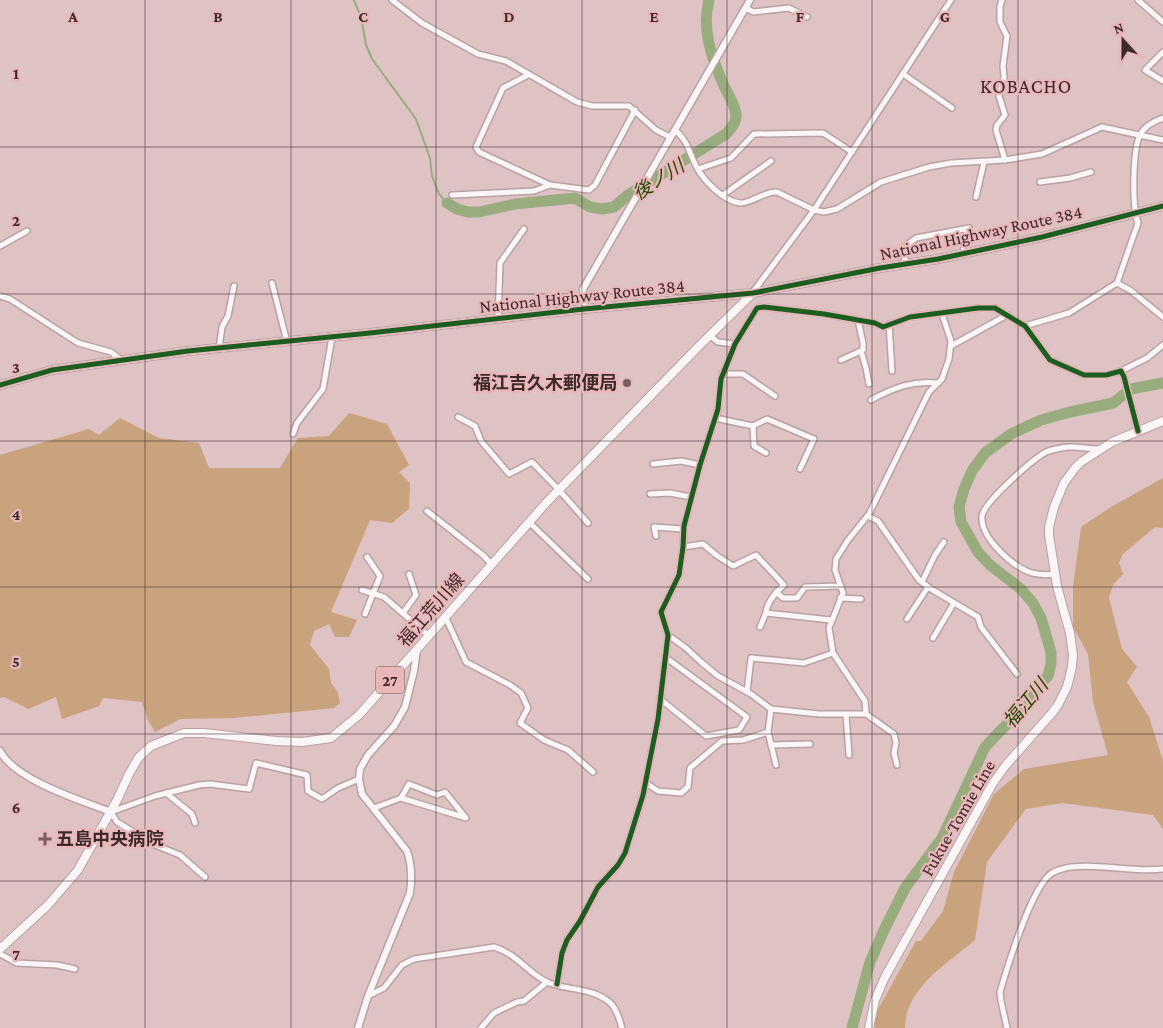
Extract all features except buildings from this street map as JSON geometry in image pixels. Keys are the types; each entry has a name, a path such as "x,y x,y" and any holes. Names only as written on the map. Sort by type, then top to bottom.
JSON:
{"main road":[{"name":"National Highway Route 384","path":"0,385 52,370 188,351 753,293 963,254 1042,237 1163,206"},
{"name":"福江荒川線","path":"0,949 48,905 78,870 139,757 151,746 184,733 204,733 302,742 331,738 359,715 529,522 709,335 753,293"},
{"name":"Fukue-Tomie Line","path":"869,1028 875,1000 885,978 993,783 1006,765 1052,713 1067,687 1072,667 1072,644 1055,574 1049,535 1054,508 1064,483 1081,462 1099,449 1163,421"}],"street":[{"path":"392,0 422,23 478,54 506,61 577,102 592,106 629,106 656,130 670,137"},
{"path":"584,309 583,289 750,0"},
{"path":"753,293 814,210 951,0"},
{"path":"1002,0 1000,22 1007,36 1003,66 1004,77 999,96 1005,115 997,125 996,130 1005,160"},
{"path":"1138,0 1163,22"},
{"path":"746,8 753,12 789,8 807,17"},
{"path":"1163,52 1145,70 1163,81"},
{"path":"903,74 952,108"},
{"path":"528,75 503,88 476,147 479,152 550,185 589,190 595,185 635,110"},
{"path":"1026,326 1069,313 1117,283 1138,223 1135,213 1134,160 1140,134 1151,123 1163,118"},
{"path":"675,130 684,138 698,169 705,179 728,199 741,203 771,192 777,192 814,210 824,212 837,209 881,182 929,167 1005,160 1042,154 1102,127 1163,140"},
{"path":"698,169 731,158 754,134 823,133 852,152"},
{"path":"723,195 771,161"},
{"path":"976,197 984,162"},
{"path":"1040,182 1070,178 1091,172"},
{"path":"452,195 534,191 550,185"},
{"path":"906,264 903,248 916,238 969,228 965,237 963,254"},
{"path":"498,318 500,264 524,229"},
{"path":"0,246 27,231"},
{"path":"272,283 287,342"},
{"path":"1117,283 1130,290 1163,317"},
{"path":"219,349 222,327 228,316 234,286"},
{"path":"0,296 10,299 78,343 111,352 121,360"},
{"path":"556,984 562,953 567,940 598,888 614,871 625,853 636,820 646,783 668,635 661,612 678,575 684,529 691,497 718,409 722,374 735,344 757,308 764,307 824,314 883,327 910,317 995,308 1026,326 1050,360 1084,375 1106,375 1120,372 1147,358 1163,346"},
{"path":"866,714 865,701 833,653 829,628 843,593 835,570 836,559 848,540 868,516 928,392 942,379 949,359 952,341 942,314"},
{"path":"951,346 1007,315"},
{"path":"858,320 863,344 861,351 869,384"},
{"path":"889,324 892,371"},
{"path":"709,335 718,342 735,344"},
{"path":"293,434 297,422 323,389 332,337"},
{"path":"841,360 861,351"},
{"path":"1120,372 1124,377 1138,431"},
{"path":"722,374 743,374 776,396"},
{"path":"871,400 887,391 904,385 923,382 938,383"},
{"path":"458,417 475,426 480,441 509,474 532,462 588,523"},
{"path":"715,418 753,426 767,419 814,439 800,469"},
{"path":"753,426 754,446 766,453"},
{"path":"1055,574 1030,573 1010,561 989,538 982,517 984,510 1010,482 1047,452 1064,447 1099,449"},
{"path":"654,464 682,461 700,465"},
{"path":"650,494 670,493 691,497"},
{"path":"427,511 484,556 491,564"},
{"path":"868,516 878,521 922,582 978,617 981,627 1017,674"},
{"path":"529,522 588,579"},
{"path":"656,536 654,527 684,529"},
{"path":"922,582 935,555 944,542"},
{"path":"683,547 703,544 716,556 733,566 756,555 784,584 776,592 767,607 760,627"},
{"path":"365,614 380,576 367,557"},
{"path":"402,613 416,595 409,574"},
{"path":"776,592 783,598 797,598 805,586 841,586"},
{"path":"907,620 928,587"},
{"path":"362,590 384,596 429,636"},
{"path":"840,598 861,599"},
{"path":"933,638 954,603"},
{"path":"766,613 831,620"},
{"path":"445,616 466,662 510,685 521,693 528,708 520,723 544,740 568,750 593,772"},
{"path":"668,635 718,676 747,692 771,709 846,715 866,714 894,734 896,743 894,753 897,764"},
{"path":"358,1028 368,996 410,893 412,879 407,850 362,794 359,779 360,769 368,755 394,726 405,707 414,671 417,649"},
{"path":"747,692 751,658 804,663 833,653"},
{"path":"660,699 706,736 739,730 747,718 665,657"},
{"path":"771,709 768,732 776,765"},
{"path":"846,715 849,755"},
{"path":"646,783 658,791 681,793 688,787 690,768 715,745 722,741 743,740 768,732"},
{"path":"771,745 810,744"},
{"path":"0,751 26,777 56,791 111,812 117,822 155,845 180,854 206,877"},
{"path":"111,812 199,784 249,789 256,763 307,775 308,791 322,799 338,788 359,779"},
{"path":"374,808 401,798 466,818 445,792 437,795 409,784 401,798"},
{"path":"166,793 192,814 195,823"},
{"path":"1007,1028 1000,1001 1000,992 1026,917 1044,881 1052,873 1071,867 1163,869"},
{"path":"368,996 384,988 402,965 414,959 494,947 503,949 517,958 547,982 593,993 609,1001 618,1016 622,1028"},
{"path":"0,954 17,963 75,968"},
{"path":"481,1028 494,1014 517,1002 524,1001 547,982"}],"shaded area":[{"path":"349,413 387,424 409,465 399,472 410,483 409,509 392,523 370,520 331,612 357,620 349,637 335,637 329,624 314,631 310,645 329,669 331,683 338,692 340,703 334,708 233,718 180,719 155,732 148,720 142,702 103,698 99,706 62,719 56,697 28,709 4,697 0,698 0,455 89,429 99,435 120,418 159,438 199,443 209,468 280,468 298,438 329,436"},
{"path":"1163,478 1163,528 1155,527 1123,554 1119,563 1123,574 1113,585 1109,598 1122,649 1137,667 1127,682 1149,717 1163,761 1163,829 1153,815 1062,803 1026,809 987,862 975,940 941,967 920,989 912,1001 907,1014 905,1028 875,1028 875,1015 916,941 921,941 943,911 954,872 994,794 1024,769 1108,755 1093,702 1088,654 1073,627 1073,587 1081,527 1111,507"}],"waterway":[{"path":"354,0 361,17 366,45 372,59 416,119 430,158 432,176 439,194 447,203"},
{"name":"後ノ川","path":"447,203 457,209 468,212 479,212 515,204 575,198 590,207 602,209 614,207 628,195 726,134 735,123 736,114 733,103 715,65 709,44 706,22 709,0"},
{"name":"福江川","path":"852,1028 870,962 905,888 942,838 985,747 1027,706 1038,686 1048,676 1051,663 1051,652 1041,618 1033,603 1021,589 990,565 978,552 961,522 959,507 972,471 985,453 1011,434 1041,420 1113,403 1131,389 1163,383"}],"cycle path":[{"path":"0,385 52,370 188,351 753,293 880,268 938,259 1042,237 1163,206"},
{"path":"557,984 562,953 567,940 580,921 598,887 618,865 625,853 643,795 658,719 668,635 661,612 679,575 684,526 700,465 718,409 721,379 735,344 757,308 764,307 824,314 875,323 883,327 910,317 978,308 995,308 1025,326 1050,360 1084,375 1106,375 1121,371 1138,431"}],"place":[{"name":"福江吉久木郵便局","path":"627,383"},
{"name":"五島中央病院","path":"45,839"}],"district":[{"name":"KOBACHO","path":"1026,86"}]}
